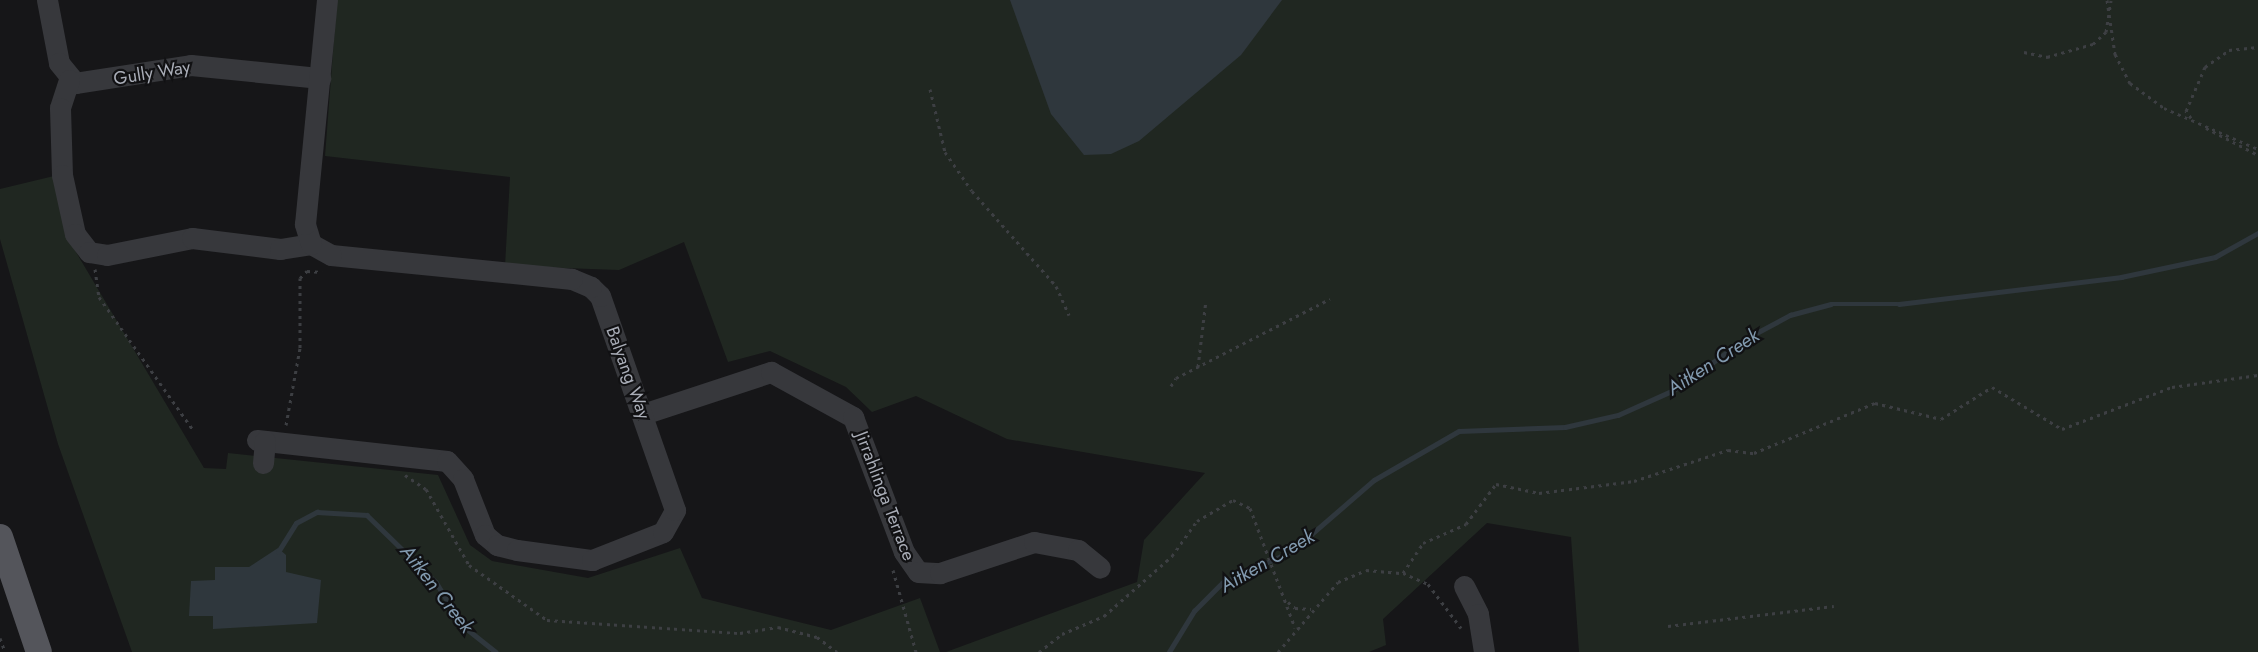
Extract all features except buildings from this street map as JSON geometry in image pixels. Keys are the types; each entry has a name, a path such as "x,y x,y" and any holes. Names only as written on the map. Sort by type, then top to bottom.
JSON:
{"main road":[{"path":"0,537 39,652"}],"street":[{"path":"46,0 59,63 69,80 60,108 62,176 75,234 83,249 96,255 192,238 267,245 308,237 327,0"},
{"name":"Gully Way","path":"69,80 93,83 191,65 320,78"},
{"name":"Balyang Way","path":"269,441 447,461 458,471 491,541 586,561 654,537 674,518 674,496 600,296 583,282 331,255 308,237"},
{"name":"Jirrahlinga Terrace","path":"643,414 771,372 853,417 898,540 918,572 940,573 1034,542 1078,550 1100,568"},
{"path":"263,463 269,441"},
{"path":"1464,586 1478,614 1484,652"}],"path":[{"path":"2109,0 2108,27 2130,83 2164,108 2258,149"},
{"path":"2024,52 2047,57 2085,46 2108,27"},
{"path":"2258,46 2217,56 2205,67 2186,111 2192,120 2258,155"},
{"path":"930,89 945,152 972,191 1056,286 1069,315"},
{"path":"96,255 99,297 194,431"},
{"path":"269,441 292,410 290,378 300,348 300,278 307,271 330,273 331,255"},
{"path":"1171,386 1198,367 1330,299"},
{"path":"1198,367 1206,300"},
{"path":"1403,573 1424,543 1466,524 1496,484 1539,493 1634,481 1728,450 1754,453 1875,403 1941,420 1992,387 2061,429 2172,387 2258,375"},
{"path":"1039,652 1062,634 1104,616 1161,567 1206,514 1238,500 1248,505 1257,524 1287,600 1295,629"},
{"path":"888,559 916,652"},
{"path":"1278,652 1311,609 1348,575 1403,573 1428,584 1466,634"},
{"path":"1287,600 1295,608 1311,609"},
{"path":"1668,627 1834,606"},
{"path":"0,638 5,652"}],"shaded area":[{"path":"337,0 2258,0 2258,652 1579,652 1571,537 1487,523 1383,619 1386,645 1369,652 946,652 1137,582 1144,540 1205,473 1007,439 916,396 872,412 846,387 770,351 728,362 684,242 619,270 505,266 510,177 325,156"},
{"path":"1010,0 1282,0 1241,55 1139,141 1111,154 1084,155 1051,114"},
{"path":"54,176 70,242 204,468 226,469 228,453 438,475 470,545 492,561 588,578 680,548 702,598 831,630 920,598 940,652 132,652 58,444 0,239 0,189"},
{"path":"278,548 286,555 286,572 321,580 317,623 213,629 213,616 189,616 191,581 215,580 215,567 249,567"}],"waterway":[{"name":"Aitken Creek","path":"1169,652 1194,611 1222,583 1292,551 1374,480 1459,431 1565,427 1618,415 1674,390 1747,338 1790,315 1831,304 1899,304 2121,277 2215,257 2258,233"},
{"path":"278,552 296,523 317,512 367,515 436,582 462,625 496,652"}]}
